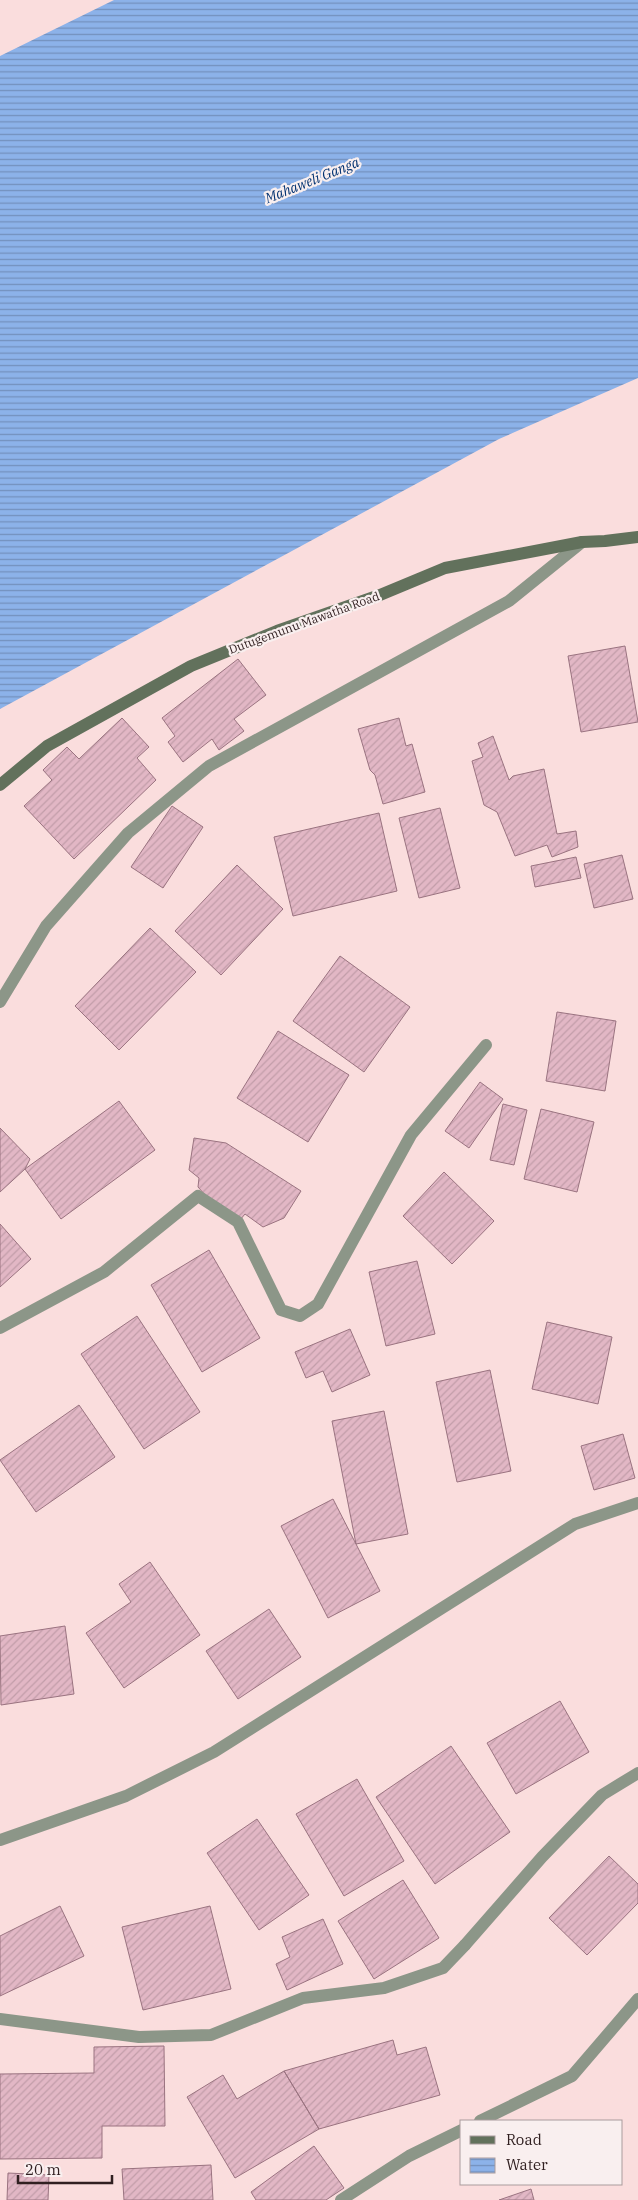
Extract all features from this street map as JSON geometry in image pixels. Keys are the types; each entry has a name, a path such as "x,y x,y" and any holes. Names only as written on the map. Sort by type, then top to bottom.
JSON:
{"street":[{"name":"Dutugemunu Mawatha Road","path":"0,785 47,746 192,666 276,631 380,595 445,568 582,542 605,542 638,537"},
{"path":"0,1002 46,926 128,833 208,766 509,601 582,542"},
{"path":"0,1328 104,1272 198,1196 238,1222 282,1310 300,1316 318,1304 411,1135 486,1045"},
{"path":"0,1840 126,1796 214,1752 575,1524 638,1503"},
{"path":"0,2019 139,2037 211,2035 303,1998 384,1988 443,1968 542,1857 602,1796 638,1773"},
{"path":"482,2120 572,2076 638,1999"},
{"path":"341,2200 409,2156 460,2131"}],"water":[{"name":"Mahaweli Ganga","path":"114,0 638,0 638,378 499,439 0,709 0,56"}],"building":[{"path":"625,646 638,722 581,732 568,656"},
{"path":"238,659 266,695 234,719 244,731 219,750 212,739 183,762 168,742 175,736 162,718"},
{"path":"122,718 149,747 137,758 156,780 74,859 24,806 52,780 43,770 67,747 79,759"},
{"path":"399,718 406,746 412,744 425,792 383,804 375,775 370,770 358,729"},
{"path":"493,736 509,780 513,776 544,769 557,834 576,831 578,847 552,857 547,845 515,856 497,812 484,805 472,761 483,757 478,743"},
{"path":"172,806 203,827 163,888 131,867"},
{"path":"440,808 460,888 419,898 399,818"},
{"path":"379,813 397,891 293,916 274,837"},
{"path":"622,855 633,899 594,908 584,864"},
{"path":"576,857 581,878 535,887 531,866"},
{"path":"237,865 283,909 221,975 175,931"},
{"path":"150,928 196,972 119,1050 75,1006"},
{"path":"340,956 410,1007 364,1072 293,1021"},
{"path":"557,1012 616,1021 605,1091 546,1081"},
{"path":"278,1031 349,1075 308,1142 237,1098"},
{"path":"480,1082 503,1099 469,1148 445,1131"},
{"path":"119,1101 155,1150 61,1219 25,1169"},
{"path":"503,1104 527,1110 514,1165 490,1160"},
{"path":"541,1109 594,1122 577,1192 524,1179"},
{"path":"0,1128 30,1159 25,1169 0,1192"},
{"path":"194,1138 226,1143 301,1191 284,1218 263,1227 245,1214 240,1220 206,1196 198,1187 199,1178 189,1170"},
{"path":"444,1172 494,1221 452,1264 403,1216"},
{"path":"0,1224 31,1259 0,1287"},
{"path":"209,1250 260,1338 202,1372 151,1285"},
{"path":"417,1261 435,1334 386,1346 369,1272"},
{"path":"137,1316 200,1412 144,1449 81,1354"},
{"path":"547,1322 612,1337 598,1404 532,1389"},
{"path":"350,1329 370,1375 332,1392 323,1371 306,1378 295,1352"},
{"path":"490,1370 511,1471 457,1482 436,1382"},
{"path":"79,1405 115,1457 36,1512 0,1460"},
{"path":"384,1411 408,1534 356,1544 332,1421"},
{"path":"623,1434 635,1478 594,1490 581,1446"},
{"path":"333,1499 380,1591 328,1618 281,1526"},
{"path":"150,1562 200,1635 124,1688 86,1633 131,1602 119,1584"},
{"path":"269,1609 301,1657 238,1699 206,1651"},
{"path":"65,1626 74,1694 1,1705 0,1636"},
{"path":"560,1701 589,1752 516,1794 487,1743"},
{"path":"451,1746 510,1832 435,1884 376,1797"},
{"path":"357,1779 404,1861 344,1896 296,1814"},
{"path":"257,1819 309,1895 259,1930 207,1853"},
{"path":"609,1856 638,1884 638,1903 587,1955 549,1918"},
{"path":"403,1880 439,1938 374,1979 338,1921"},
{"path":"60,1906 84,1956 0,1996 0,1936"},
{"path":"210,1906 231,1989 143,2010 122,1927"},
{"path":"323,1919 343,1964 287,1990 276,1964 290,1957 282,1937"},
{"path":"393,2040 397,2055 426,2047 440,2095 319,2129 284,2071"},
{"path":"164,2046 165,2126 102,2126 102,2158 0,2159 0,2074 94,2073 94,2047"},
{"path":"284,2071 319,2129 235,2178 187,2097 223,2075 237,2099"},
{"path":"314,2146 344,2188 326,2200 256,2200 251,2192"},
{"path":"211,2165 213,2200 124,2200 122,2169"},
{"path":"8,2173 49,2175 48,2200 7,2200"},
{"path":"531,2189 534,2200 499,2200"}]}
